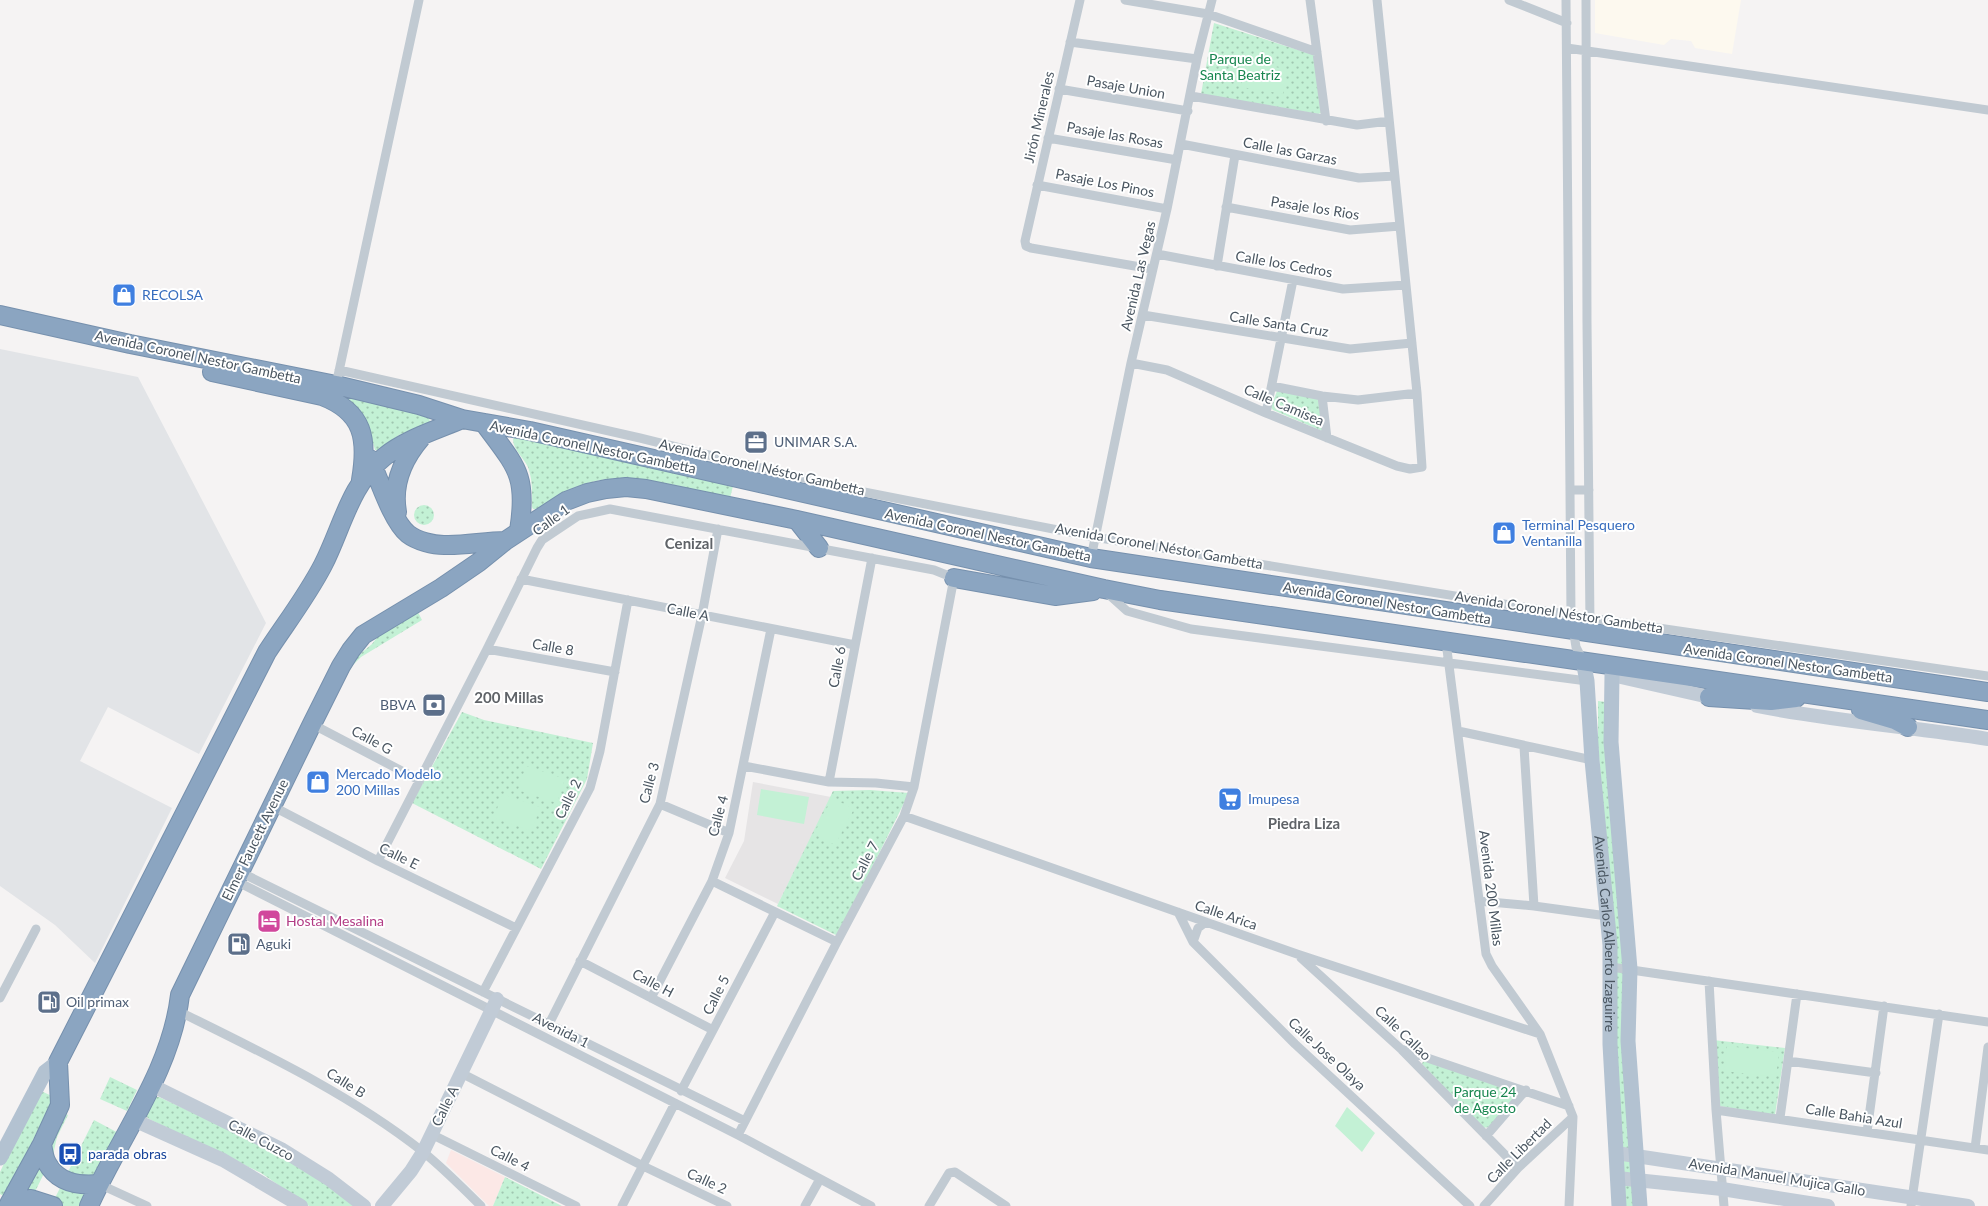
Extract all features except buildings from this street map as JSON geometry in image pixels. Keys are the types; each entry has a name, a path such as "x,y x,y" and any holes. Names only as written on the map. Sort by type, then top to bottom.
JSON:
{"highway":[{"name":"Avenida Coronel Nestor Gambetta","path":"0,315 140,346 338,377 462,418 1091,558 1572,623 1988,692"},
{"name":"Avenida Coronel Nestor Gambetta","path":"0,326 322,396 337,402 349,411 362,432 365,447 361,480"},
{"path":"9,1204 42,1144 60,1105 58,1062 267,652 306,595 322,566 361,480 396,448 462,418"},
{"path":"365,447 377,478 400,525 408,535 420,540 444,545 512,536 522,509 520,478 508,455 484,423"},
{"path":"400,525 396,502 398,478 403,462 422,437"},
{"name":"Avenida Coronel Nestor Gambetta","path":"512,536 566,501 587,493 626,487 666,492 1104,590 1160,600 1988,720"},
{"path":"797,520 819,548"},
{"name":"Elmer Faucett Avenue","path":"89,1206 134,1120 173,1036 180,995 312,724 351,650 363,635 440,588 479,562 512,536"},
{"path":"954,578 1055,596 1104,590"},
{"path":"1583,661 1612,674"},
{"path":"1709,697 1771,701 1822,695"},
{"path":"1841,698 1862,711 1895,720 1908,727"},
{"path":"42,1144 46,1162 58,1177 76,1184 99,1184"},
{"path":"9,1204 31,1199 53,1206"}],"main road":[{"name":"Avenida Carlos Alberto Izaguirre","path":"1583,661 1587,681 1592,760 1611,967 1610,1044 1619,1206"},
{"name":"Avenida Carlos Alberto Izaguirre","path":"1612,674 1611,742 1630,969 1628,1041 1640,1206"},
{"path":"0,1158 45,1072 58,1062"}],"street":[{"path":"338,377 419,0"},
{"name":"Jirón Minerales","path":"1080,0 1025,241 1026,246 1152,269"},
{"path":"1125,0 1208,14 1317,52"},
{"name":"Avenida Las Vegas","path":"1091,558 1152,269 1157,254 1212,0"},
{"path":"1310,0 1326,121"},
{"path":"1272,386 1322,396 1358,400 1417,393 1377,0"},
{"path":"1508,0 1567,23"},
{"path":"1566,0 1572,623 1576,647 1583,661"},
{"path":"1586,0 1586,323 1590,626"},
{"path":"1070,42 1198,59"},
{"path":"1567,48 1988,110"},
{"name":"Pasaje Union","path":"1059,89 1188,111"},
{"path":"1191,96 1357,125 1389,121"},
{"name":"Pasaje las Rosas","path":"1048,138 1177,160"},
{"name":"Calle las Garzas","path":"1181,144 1359,178 1395,176"},
{"path":"1217,266 1235,155"},
{"name":"Pasaje Los Pinos","path":"1038,185 1167,209"},
{"name":"Pasaje los Rios","path":"1226,207 1350,230 1400,226"},
{"name":"Calle los Cedros","path":"1157,254 1343,289 1406,285"},
{"path":"1266,413 1293,280"},
{"name":"Calle Santa Cruz","path":"1143,315 1350,349 1412,343"},
{"name":"Calle Camisea","path":"1132,363 1167,370 1266,413 1397,466 1419,469 1423,463 1417,393"},
{"name":"Avenida Coronel Néstor Gambetta","path":"338,377 631,435 864,492 1094,537 1572,623"},
{"path":"1322,396 1327,438"},
{"path":"1570,490 1589,490"},
{"name":"Calle 1","path":"378,861 537,548 542,540 578,516 610,509 934,570 954,578"},
{"name":"Calle 3","path":"549,1024 660,804 702,615 718,529"},
{"name":"Calle 6","path":"829,782 872,558"},
{"name":"Calle 7","path":"738,1134 904,816 914,787 954,578"},
{"name":"Calle A","path":"521,579 855,645"},
{"path":"1104,590 1127,611 1191,629 1587,681"},
{"name":"Calle 2","path":"483,992 590,788 600,751 628,600"},
{"name":"Avenida Coronel Néstor Gambetta","path":"1590,626 1988,676"},
{"name":"Calle 4","path":"651,998 712,881 729,833 771,628"},
{"name":"Avenida 200 Millas","path":"1446,642 1484,943 1489,960 1540,1034 1573,1117 1569,1206"},
{"name":"Calle 8","path":"487,649 615,672"},
{"path":"1612,674 1709,697 1804,715 1908,727 1988,739"},
{"name":"Calle G","path":"312,724 419,780"},
{"path":"1458,731 1524,747 1592,760"},
{"path":"1524,747 1534,906"},
{"path":"744,766 829,782 876,783 914,787"},
{"path":"660,804 729,833"},
{"name":"Calle E","path":"272,806 378,861 516,928"},
{"name":"Calle Arica","path":"904,816 1297,954 1540,1034"},
{"name":"Avenida 1","path":"238,877 483,992 495,1005 549,1024 745,1121"},
{"name":"Avenida 1","path":"238,877 495,1005 675,1103 738,1134 872,1206"},
{"path":"712,881 837,942"},
{"path":"1479,901 1607,916"},
{"name":"Calle 5","path":"682,1091 775,912"},
{"name":"Calle Jose Olaya","path":"1178,912 1193,942 1295,1044 1470,1206"},
{"path":"1193,942 1198,928 1206,922"},
{"path":"0,998 36,930"},
{"name":"Calle Callao","path":"1297,954 1401,1049 1518,1168"},
{"name":"Calle H","path":"580,960 713,1030"},
{"path":"1321,976 1328,964"},
{"path":"1611,967 1988,1022"},
{"path":"1709,981 1716,1110 1724,1206"},
{"path":"1780,1118 1797,994"},
{"name":"Calle A","path":"382,1206 423,1152 495,1005"},
{"path":"1867,1132 1884,1006"},
{"name":"Calle B","path":"178,1010 292,1067 329,1088 423,1152 480,1206"},
{"path":"1912,1202 1938,1014"},
{"path":"1974,1148 1988,1047"},
{"path":"1401,1049 1569,1106"},
{"path":"1788,1061 1876,1073"},
{"name":"Calle 2","path":"461,1073 727,1206"},
{"name":"Calle Cuzco","path":"150,1085 281,1149 329,1179 364,1206"},
{"path":"1486,1136 1526,1090"},
{"path":"622,1206 675,1103"},
{"name":"Calle Bahia Azul","path":"1716,1110 1988,1150"},
{"name":"Calle Libertad","path":"1484,1206 1518,1168 1573,1117"},
{"path":"134,1120 223,1160 301,1206"},
{"name":"Calle 4","path":"431,1134 576,1206"},
{"name":"Avenida Manuel Mujica Gallo","path":"1616,1153 1912,1202 1968,1206"},
{"path":"929,1206 949,1173 952,1172 955,1172 1006,1206"},
{"name":"Avenida Manuel Mujica Gallo","path":"1617,1178 1722,1189 1828,1206"},
{"path":"805,1206 820,1179"},
{"path":"99,1184 147,1206"}],"shaded area":[{"path":"1595,0 1741,0 1732,54 1695,48 1691,41 1671,39 1664,45 1595,33"},
{"path":"0,349 138,377 266,623 199,754 108,707 80,761 172,808 95,963 55,925 0,886"},
{"path":"753,782 831,797 778,904 725,878 744,841"},
{"path":"451,1150 505,1177 493,1206 489,1206 446,1163"}],"green space":[{"name":"Parque de Santa Beatriz","path":"1214,23 1314,55 1321,113 1201,94"},
{"path":"1245,62 1287,69 1283,94 1241,87"},
{"path":"1277,391 1322,399 1322,431 1273,410 1271,407"},
{"path":"329,393 429,416 430,423 399,435 378,450 375,450 365,419"},
{"path":"517,436 733,486 730,498 661,482 608,479 578,486 560,494 542,507 533,509 530,472 513,443 513,439"},
{"path":"424,505 431,508 434,515 431,522 424,525 417,522 414,515 417,508"},
{"path":"417,610 422,620 361,657 353,665 333,698 352,661 372,644 383,630"},
{"path":"1598,701 1606,702 1623,951 1634,1206 1625,1206 1606,838 1598,744"},
{"path":"462,712 484,720 593,743 587,779 541,869 412,803"},
{"path":"526,766 565,779 557,803 518,790"},
{"path":"761,789 809,797 804,824 757,815"},
{"path":"870,790 909,793 838,936 777,906 833,791"},
{"path":"502,794 540,807 532,831 494,818"},
{"path":"832,798 854,809 835,845 814,834"},
{"path":"1713,1040 1785,1048 1775,1115 1719,1106"},
{"path":"1727,1046 1779,1052 1776,1077 1724,1071"},
{"name":"Parque 24 de Agosto","path":"1424,1059 1519,1092 1489,1127 1483,1128 1422,1064"},
{"path":"110,1077 137,1090 127,1111 100,1099"},
{"path":"39,1090 54,1097 5,1197 0,1194 0,1172"},
{"path":"154,1097 159,1097 263,1145 316,1177 357,1206 309,1206 261,1173 149,1119 146,1116"},
{"path":"1347,1107 1375,1133 1362,1152 1335,1126"},
{"path":"64,1113 68,1115 57,1137 53,1155 28,1206 17,1206"},
{"path":"94,1120 124,1136 88,1206 51,1206"},
{"path":"505,1177 562,1206 493,1206"}],"place":[{"name":"RECOLSA","path":"124,295"},
{"name":"UNIMAR S.A.","path":"756,442"},
{"name":"Terminal Pesquero Ventanilla","path":"1504,533"},
{"name":"BBVA","path":"434,705"},
{"name":"Mercado Modelo 200 Millas","path":"318,782"},
{"name":"Imupesa","path":"1230,799"},
{"name":"Hostal Mesalina","path":"269,921"},
{"name":"Aguki","path":"239,944"},
{"name":"Oil primax","path":"49,1002"},
{"name":"parada obras","path":"70,1154"}],"district":[{"name":"Cenizal","path":"689,544"},
{"name":"200 Millas","path":"509,698"},
{"name":"Piedra Liza","path":"1304,824"}]}
